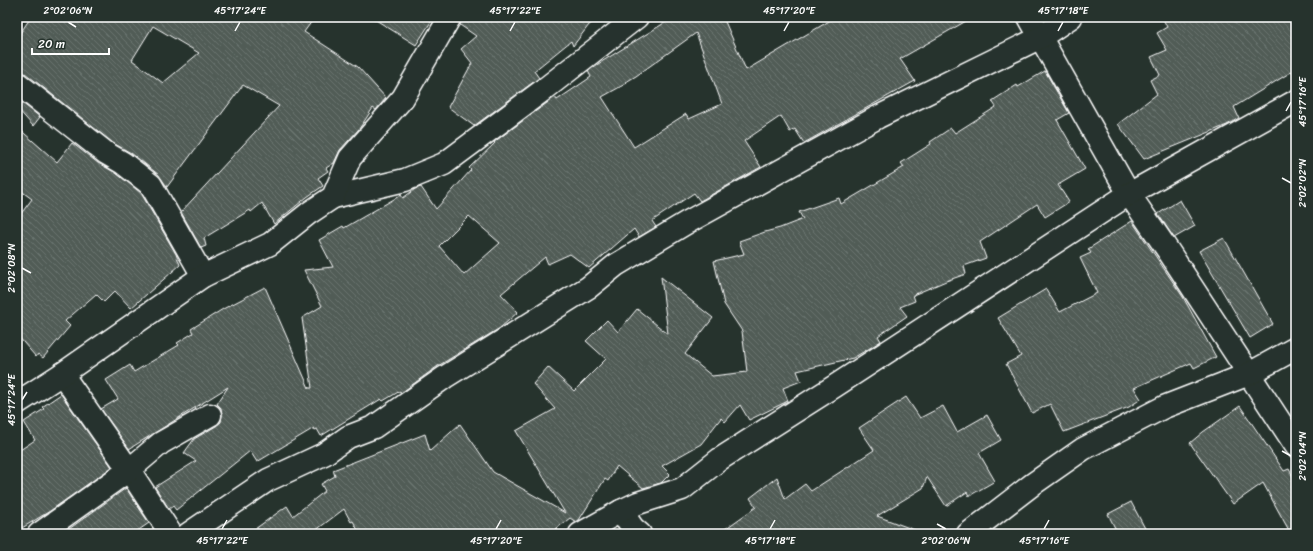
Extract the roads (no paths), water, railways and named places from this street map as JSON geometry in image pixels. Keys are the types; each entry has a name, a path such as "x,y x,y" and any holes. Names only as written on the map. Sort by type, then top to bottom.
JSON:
{"street":[{"path":"333,197 350,158 403,98 450,17"},
{"path":"17,403 62,374 203,276 270,244 309,213 333,197 405,180 444,164 546,88 637,17"},
{"path":"1029,17 1042,37 1129,194 1169,252 1296,446"},
{"path":"188,534 268,480 324,454 348,437 374,427 445,377 589,287 616,265 686,223 878,117 1042,37 1071,17"},
{"path":"17,83 106,153 123,163 151,185 203,276"},
{"path":"580,534 638,503 682,489 720,459 835,386 1129,194 1296,101"},
{"path":"968,534 1033,484 1083,449 1164,407 1249,374 1296,348"},
{"path":"62,374 129,470 171,534"},
{"path":"39,534 129,470 161,443 210,415"},
{"path":"621,511 640,534"}]}
